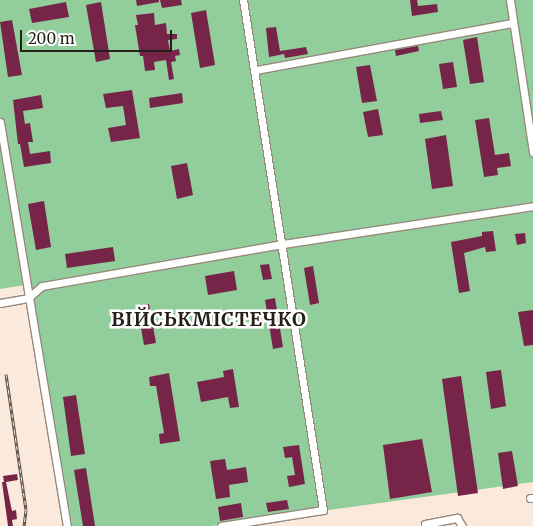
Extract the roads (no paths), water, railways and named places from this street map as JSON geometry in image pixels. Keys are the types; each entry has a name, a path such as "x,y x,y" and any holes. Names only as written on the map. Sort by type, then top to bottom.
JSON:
{"street":[{"path":"221,526 322,510 283,244 256,70 243,0"},
{"path":"510,0 533,152"},
{"path":"256,70 513,23"},
{"path":"0,122 67,526"},
{"path":"0,303 28,298 42,286 283,244 533,206"},
{"path":"276,518 278,526"},
{"path":"424,524 457,518 462,526"}],"railway":[{"path":"6,374 26,510 24,526"}],"district":[{"name":"ВІЙСЬКМІСТЕЧКО","path":"209,320"}]}
